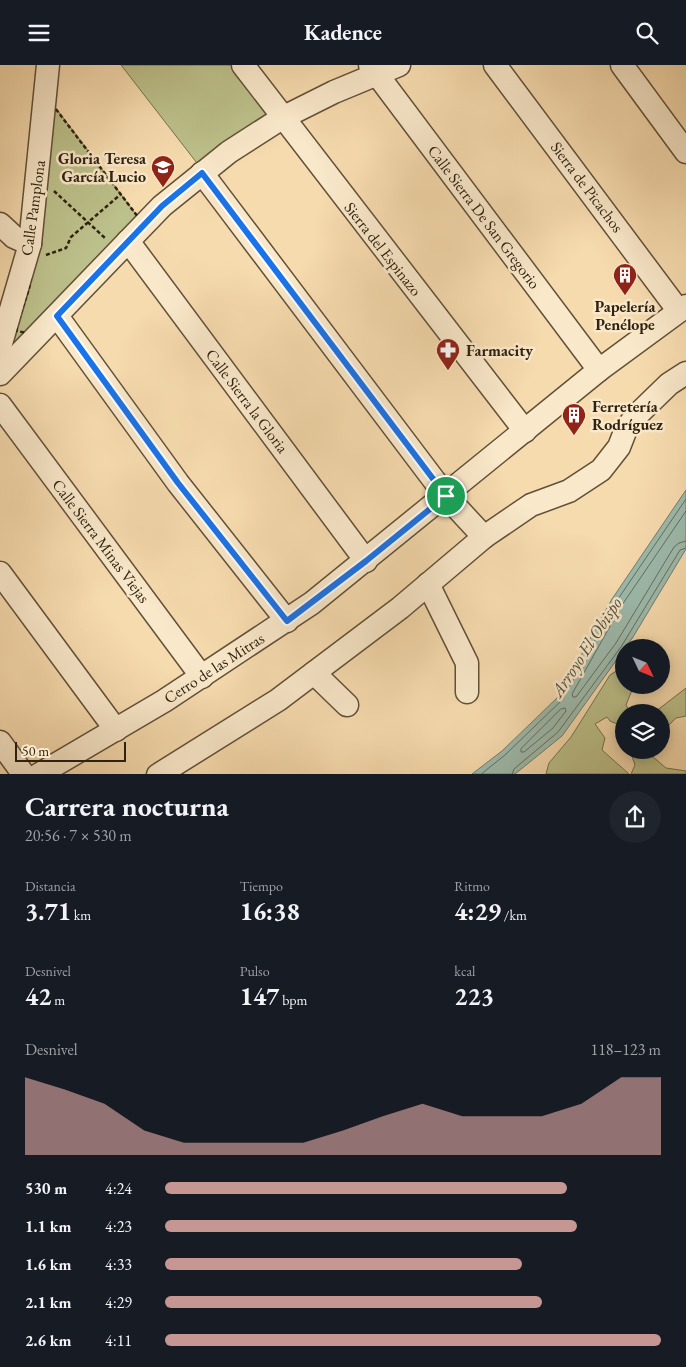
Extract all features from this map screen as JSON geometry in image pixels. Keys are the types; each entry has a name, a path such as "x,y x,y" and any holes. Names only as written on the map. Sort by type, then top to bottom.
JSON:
{"street":[{"name":"Calle Pamplona","path":"0,347 31,253 48,65"},
{"name":"Sierra del Espinazo","path":"243,65 525,431"},
{"path":"0,374 57,316 120,243 229,152 282,118 373,70 399,65"},
{"name":"Sierra de Picachos","path":"495,65 682,308"},
{"path":"622,65 686,152"},
{"name":"Calle Sierra De San Gregorio","path":"373,70 599,370"},
{"path":"202,173 446,496 484,537"},
{"path":"0,224 31,253"},
{"name":"Calle Sierra la Gloria","path":"120,243 366,561"},
{"name":"Cerro de las Mitras","path":"40,774 202,677 287,621 366,561 599,370 682,308"},
{"path":"57,316 178,483 287,621"},
{"path":"160,774 278,700 428,584 484,537 531,505 569,491 601,470 619,447 626,429 635,417 669,384 686,373"},
{"name":"Calle Sierra Minas Viejas","path":"0,405 202,677"},
{"path":"0,573 116,730"},
{"path":"428,584 468,663 466,692"},
{"path":"314,673 347,705"},
{"path":"0,742 23,774"}],"path":[{"path":"52,104 138,217 120,243 27,333 22,334 17,331 16,326 29,289 31,253 42,180 52,104"},
{"path":"42,180 89,222 120,243"},
{"path":"31,253 47,254 66,248 71,237 121,194"}],"green space":[{"path":"121,65 231,65 277,128 207,176"},
{"path":"40,87 147,229 0,371"},
{"path":"615,672 615,694 630,694 626,704 615,704 615,723 607,717 595,724 605,738 602,750 629,774 546,774 549,763 571,737 610,675"},
{"path":"686,688 686,716 676,718 670,724 670,704 665,704"},
{"path":"633,759 656,759 666,768 686,771 686,774 631,774 635,765"}],"water":[{"name":"Arroyo El Obispo","path":"686,490 686,549 632,639 615,639 615,662 562,736 515,774 472,774 502,751 558,697 612,599"}],"place":[{"name":"Gloria Teresa García Lucio","path":"163,188"},
{"name":"Papelería Penélope","path":"625,296"},
{"name":"Farmacity","path":"448,371"},
{"name":"Ferretería Rodríguez","path":"574,436"}],"route":[{"path":"202,173 292,295 446,496 366,561 287,621 178,483 57,316 162,206 202,173"}]}
